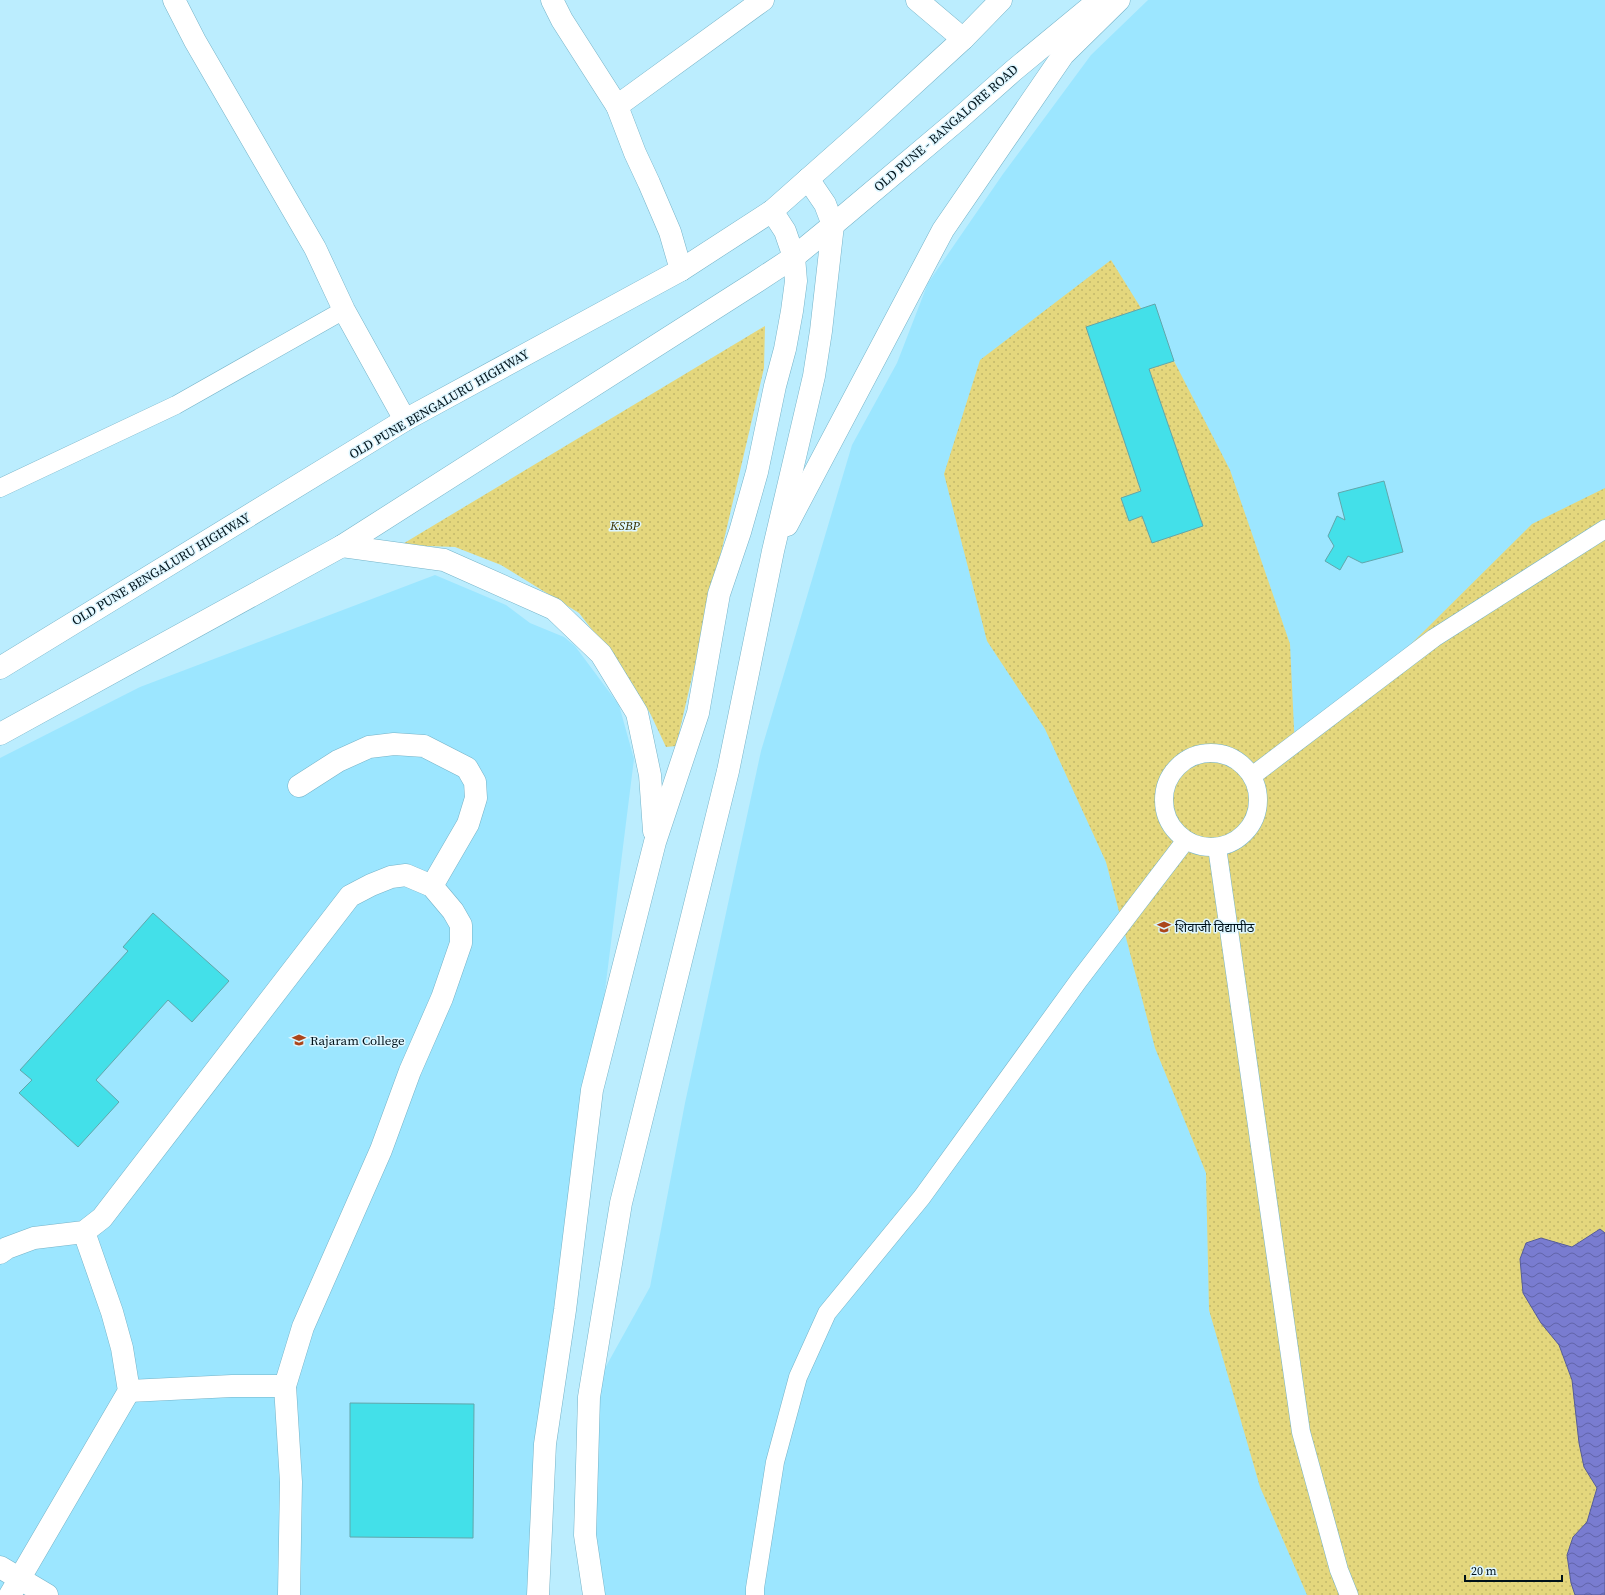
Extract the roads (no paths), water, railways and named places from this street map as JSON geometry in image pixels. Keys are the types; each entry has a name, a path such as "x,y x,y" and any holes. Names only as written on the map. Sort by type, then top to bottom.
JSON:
{"main road":[{"path":"174,0 194,41 315,248 344,310 405,420"},
{"path":"552,0 562,20 617,106 635,153 670,232 681,270"},
{"path":"617,106 763,0"},
{"path":"917,0 963,39 1002,0"},
{"name":"OLD PUNE - BANGALORE ROAD","path":"794,257 1099,0"},
{"path":"773,551 943,230 1063,56 1119,0"},
{"name":"OLD PUNE BENGALURU HIGHWAY","path":"0,668 405,420 681,270 772,211 963,39"},
{"path":"594,1595 585,1535 588,1397 621,1203 728,771 773,551 814,376 821,331 833,225 825,204 808,179"},
{"path":"538,1595 545,1444 565,1310 592,1090 655,842 698,713 719,594 757,472 775,386 785,349 792,311 796,281 794,257 785,230 772,211"},
{"path":"0,734 342,546 794,257"},
{"path":"342,546 444,560 554,609 601,654 637,713 650,774 655,842"},
{"path":"299,786 338,760 375,746 394,744 424,746 467,768 475,782 476,798 468,824 432,886"},
{"path":"0,1253 7,1248 34,1238 84,1232 102,1218 350,896 370,885 391,877 406,875 432,886 453,911 461,925 461,943 442,998 410,1071 381,1150 303,1327 285,1386 291,1482 289,1595"},
{"path":"14,1587 129,1391 122,1348 112,1312 84,1232"},
{"path":"129,1391 232,1386 285,1386"},
{"path":"0,1567 14,1587 47,1595"}],"lane":[{"path":"0,488 176,405 344,310"},
{"path":"1252,776 1434,638 1605,529"},
{"path":"1213,753 1228,756 1242,764 1252,776 1258,790 1258,806 1254,821 1245,834 1232,843 1216,847 1200,846 1186,840 1174,829 1167,815 1164,800 1166,785 1174,772 1184,761 1198,754 1213,753"},
{"path":"755,1595 754,1588 775,1462 798,1377 827,1314 922,1197 1079,980 1186,840"},
{"path":"1216,847 1301,1432 1339,1570 1349,1595"}],"water":[{"path":"1600,1229 1605,1233 1605,1595 1575,1595 1571,1583 1567,1555 1573,1537 1587,1522 1597,1488 1584,1467 1579,1443 1572,1380 1559,1345 1541,1323 1523,1293 1520,1259 1526,1243 1541,1238 1572,1247"}],"place":[{"name":"शिवाजी विद्यापीठ","path":"1164,927"},
{"name":"Rajaram College","path":"299,1040"}],"park label":[{"name":"KSBP","path":"625,525"}]}
